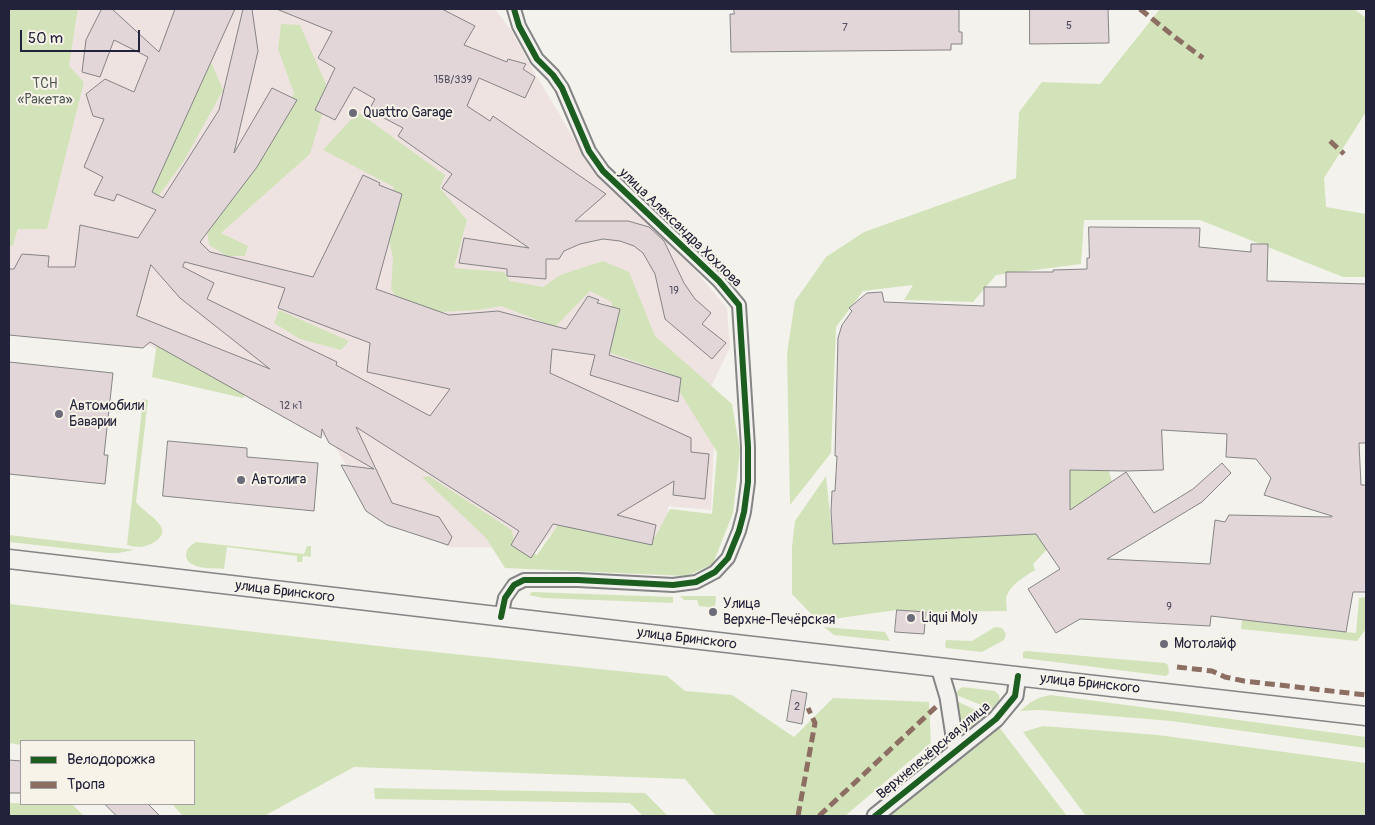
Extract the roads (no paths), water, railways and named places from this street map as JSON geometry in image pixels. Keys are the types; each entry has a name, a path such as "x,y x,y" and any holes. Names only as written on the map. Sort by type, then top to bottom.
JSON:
{"main road":[{"name":"улица Бринского","path":"9,559 1366,716"}],"street":[{"name":"улица Александра Хохлова","path":"501,617 505,598 514,585 524,580 578,580 673,585 696,582 715,572 728,558 739,531 748,482 748,447 739,305 720,282 603,171 590,151 562,88 553,75 537,59 519,26 514,9"},
{"path":"938,667 948,697 956,749"},
{"name":"Верхнепечёрская улица","path":"875,816 956,749 996,719 1014,696 1018,676"}],"place":[{"name":"Quattro Garage","path":"353,113"},
{"name":"Автомобили Баварии","path":"59,414"},
{"name":"Автолига","path":"241,480"},
{"name":"Улица Верхне-Печёрская","path":"713,612"},
{"name":"Liqui Moly","path":"911,618"},
{"name":"Мотолайф","path":"1164,644"}],"park label":[{"name":"ТСН «Ракета»","path":"45,92"}]}
